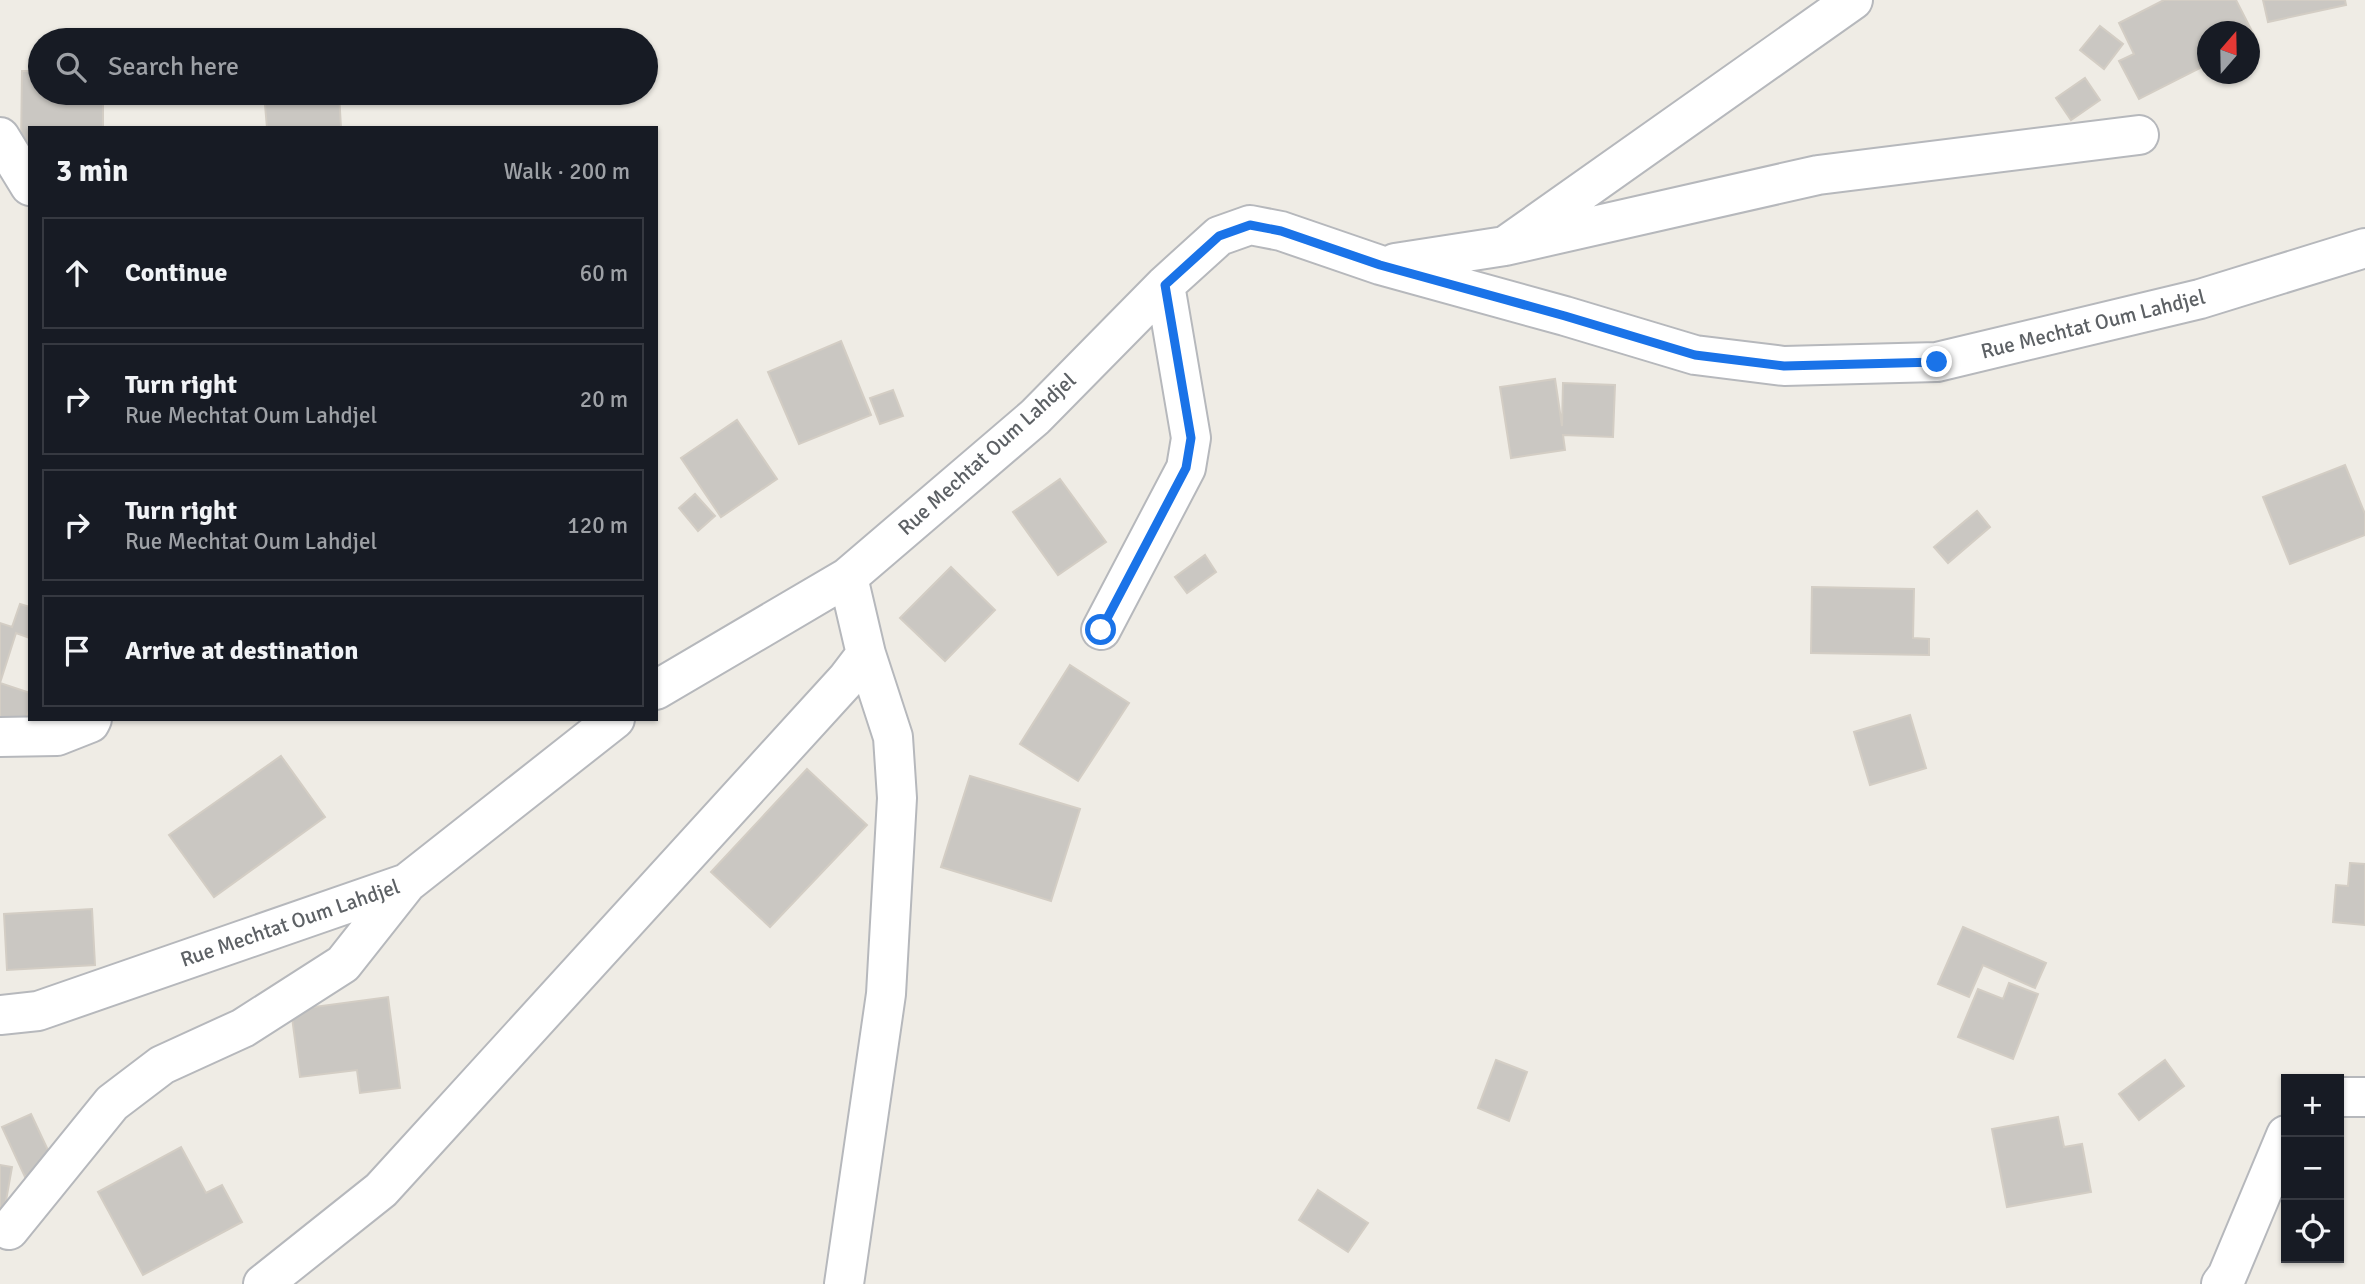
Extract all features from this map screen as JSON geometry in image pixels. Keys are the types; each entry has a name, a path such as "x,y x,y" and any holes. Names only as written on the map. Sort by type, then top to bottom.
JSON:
{"street":[{"path":"1504,246 1853,0"},
{"path":"1380,265 1504,246 1818,176 2139,135"},
{"path":"0,137 28,183"},
{"name":"Rue Mechtat Oum Lahdjel","path":"658,689 848,577 1034,417 1165,285 1219,236 1250,225 1281,231 1380,265 1695,355 1784,366 1937,362 2200,299 2365,248"},
{"path":"1101,630 1186,468 1191,438 1165,285"},
{"path":"844,1284 886,994 897,798 893,737 866,654 848,577"},
{"path":"263,1284 381,1190 847,679 866,654"},
{"path":"0,737 57,736 91,721"},
{"name":"Rue Mechtat Oum Lahdjel","path":"0,1015 38,1011 407,883 612,721"},
{"path":"9,1230 112,1103 162,1065 243,1028 343,964 407,883"},
{"path":"2344,1097 2365,1097"},
{"path":"2221,1284 2227,1276 2285,1137"}],"building":[{"path":"2164,0 2236,0 2247,21 2197,21 2197,70 2139,99 2119,61 2134,54 2119,23"},
{"path":"2263,0 2345,0 2346,5 2268,22"},
{"path":"2100,26 2123,44 2104,69 2080,50"},
{"path":"22,71 28,71 28,105 103,105 103,126 28,126 28,147 21,147"},
{"path":"2085,78 2100,100 2071,120 2056,98"},
{"path":"265,105 340,105 341,126 267,126"},
{"path":"841,341 871,415 799,444 768,372"},
{"path":"1555,379 1562,426 1563,383 1615,385 1613,437 1563,435 1565,450 1511,458 1500,387"},
{"path":"893,390 903,416 880,424 870,398"},
{"path":"737,420 777,479 721,517 681,458"},
{"path":"2345,465 2365,514 2365,535 2290,564 2263,497"},
{"path":"1060,479 1106,542 1058,575 1013,512"},
{"path":"695,494 715,516 698,531 679,508"},
{"path":"1977,511 1990,527 1948,563 1934,547"},
{"path":"1205,555 1216,572 1187,593 1175,577"},
{"path":"951,567 995,610 945,661 900,618"},
{"path":"1812,587 1914,589 1913,638 1929,639 1929,655 1811,653"},
{"path":"20,604 28,606 28,637 16,633 0,683 0,623 12,627"},
{"path":"1070,665 1129,703 1078,781 1020,744"},
{"path":"0,683 28,692 28,713 23,727 0,720"},
{"path":"1910,715 1926,768 1870,785 1854,732"},
{"path":"281,756 325,817 214,897 169,835"},
{"path":"807,769 867,825 770,927 711,872"},
{"path":"970,776 1080,809 1051,901 941,867"},
{"path":"2350,863 2365,864 2365,925 2333,922 2336,885 2348,886"},
{"path":"92,909 95,965 7,970 4,914"},
{"path":"1963,927 2046,963 2035,988 1983,965 1969,997 1938,984"},
{"path":"2009,983 2038,994 2013,1059 1958,1037 1978,989 2003,999"},
{"path":"388,997 400,1088 360,1093 357,1070 300,1077 291,1010"},
{"path":"1496,1060 1527,1072 1509,1121 1478,1108"},
{"path":"2165,1060 2184,1086 2139,1120 2119,1094"},
{"path":"31,1114 54,1163 25,1177 2,1127"},
{"path":"2058,1117 2064,1147 2082,1144 2091,1192 2007,1207 1992,1129"},
{"path":"181,1147 206,1193 222,1185 242,1222 143,1275 98,1192"},
{"path":"0,1165 12,1167 4,1212 0,1211"},
{"path":"1318,1190 1368,1223 1348,1252 1299,1220"}],"route":[{"path":"1101,630 1186,468 1191,438 1165,285 1219,236 1250,225 1281,231 1380,265 1695,355 1784,366 1937,362"}]}
